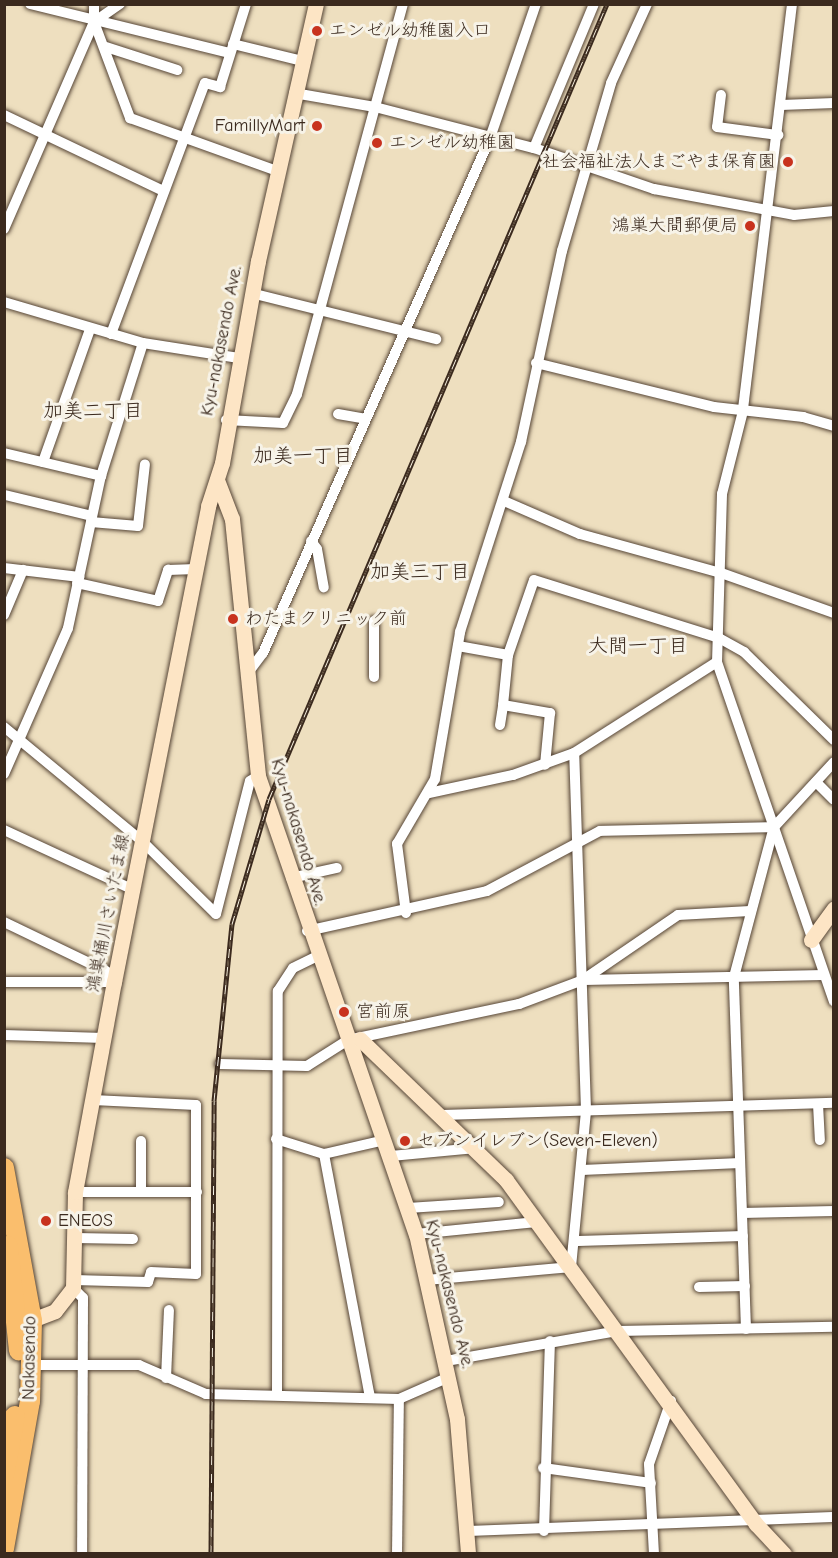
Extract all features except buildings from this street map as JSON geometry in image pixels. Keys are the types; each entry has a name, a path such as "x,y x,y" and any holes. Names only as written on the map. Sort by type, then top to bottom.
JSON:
{"highway":[{"name":"Nakasendo","path":"4,1168 18,1324 18,1394 4,1476"},
{"name":"Nakasendo","path":"4,1225 18,1324 31,1365 24,1444 4,1549"}],"main road":[{"name":"Kyu-nakasendo Ave.","path":"315,4 251,293 226,420 217,480 231,508 258,776 316,957 354,1040 416,1234 449,1377 468,1554"},
{"name":"鴻巣桶川さいたま線","path":"74,1284 75,1192 196,569 217,480"},
{"path":"811,940 823,931 834,908"},
{"path":"354,1040 442,1115 476,1148 572,1267 671,1400 756,1524 784,1554"},
{"path":"18,1324 55,1311 74,1284"}],"street":[{"path":"30,4 94,22 302,61"},
{"path":"4,229 94,22 94,4"},
{"path":"94,22 120,4"},
{"path":"111,334 163,190 205,83 220,87 246,4"},
{"path":"226,420 283,423 297,394 403,4"},
{"path":"247,674 263,653 310,541 490,138 536,4"},
{"path":"534,148 594,4"},
{"path":"406,914 397,844 429,793 473,581 504,501 585,168 611,83 647,4"},
{"path":"792,4 782,105 766,210 743,411 722,495 717,662 811,940 834,1001"},
{"path":"94,22 106,47 130,118 183,140 277,171"},
{"path":"106,47 177,70"},
{"path":"294,93 375,107 534,148 620,181 794,215 834,211"},
{"path":"721,94 717,127 778,135"},
{"path":"782,105 834,103"},
{"path":"4,115 45,131 163,190"},
{"path":"251,293 404,329 436,339"},
{"path":"4,302 143,343 239,358"},
{"path":"43,462 90,329"},
{"path":"4,774 68,628 101,476 143,343"},
{"path":"537,363 743,411 834,426"},
{"path":"338,414 365,419"},
{"path":"4,453 101,476"},
{"path":"4,495 92,519 138,525 145,464"},
{"path":"504,501 580,534 721,573 834,613"},
{"path":"310,541 317,549 324,586"},
{"path":"4,568 78,580 158,601 168,570 196,569"},
{"path":"4,615 22,570"},
{"path":"500,725 508,655 534,580 719,638 744,652 834,740"},
{"path":"374,621 374,677"},
{"path":"458,646 508,655"},
{"path":"429,793 545,765 574,753 717,662"},
{"path":"503,705 550,713 545,765"},
{"path":"4,728 144,843 216,914 250,781 258,776"},
{"path":"426,1280 572,1267 578,1240 586,1110 584,980 574,753"},
{"path":"746,1329 734,977 774,826 834,762"},
{"path":"816,782 834,800"},
{"path":"307,931 406,914 487,891 600,831 774,826"},
{"path":"4,830 134,890"},
{"path":"291,878 337,868"},
{"path":"220,1064 307,1066 354,1040 519,1004 584,980 678,915 750,911"},
{"path":"4,922 106,971 114,982"},
{"path":"277,1393 276,1066 278,991 293,968 316,957"},
{"path":"584,980 824,975"},
{"path":"4,982 114,982"},
{"path":"4,1035 104,1038"},
{"path":"74,1284 148,1282 151,1272 196,1274 196,1106 93,1100"},
{"path":"442,1115 834,1103"},
{"path":"818,1104 820,1140"},
{"path":"276,1139 324,1154 385,1140"},
{"path":"141,1141 141,1192"},
{"path":"391,1156 476,1148"},
{"path":"324,1154 369,1397"},
{"path":"582,1170 740,1163"},
{"path":"75,1192 197,1192"},
{"path":"408,1209 499,1202"},
{"path":"742,1213 834,1211"},
{"path":"416,1234 536,1222"},
{"path":"578,1240 743,1236"},
{"path":"75,1238 133,1239"},
{"path":"74,1284 83,1298 82,1554"},
{"path":"699,1287 745,1286"},
{"path":"166,1378 169,1310"},
{"path":"446,1360 618,1331 834,1327"},
{"path":"544,1531 543,1468 550,1341"},
{"path":"31,1365 139,1365 206,1394 277,1393 399,1399 449,1377"},
{"path":"397,1554 399,1399"},
{"path":"654,1554 650,1464 671,1400"},
{"path":"543,1468 651,1484"},
{"path":"467,1531 544,1531 652,1525 756,1524 834,1517"}],"railway":[{"path":"211,1554 214,1101 232,924 269,799 607,4"}],"place":[{"name":"エンゼル幼稚園入口","path":"317,31"},
{"name":"FamillyMart","path":"317,126"},
{"name":"エンゼル幼稚園","path":"377,143"},
{"name":"社会福祉法人まごやま保育園","path":"788,162"},
{"name":"鴻巣大間郵便局","path":"750,226"},
{"name":"わたまクリニック前","path":"233,619"},
{"name":"宮前原","path":"344,1012"},
{"name":"セブンイレブン(Seven-Eleven)","path":"405,1141"},
{"name":"ENEOS","path":"46,1221"}],"district":[{"name":"加美二丁目","path":"93,410"},
{"name":"加美一丁目","path":"303,455"},
{"name":"加美三丁目","path":"420,571"},
{"name":"大間一丁目","path":"638,645"}]}
